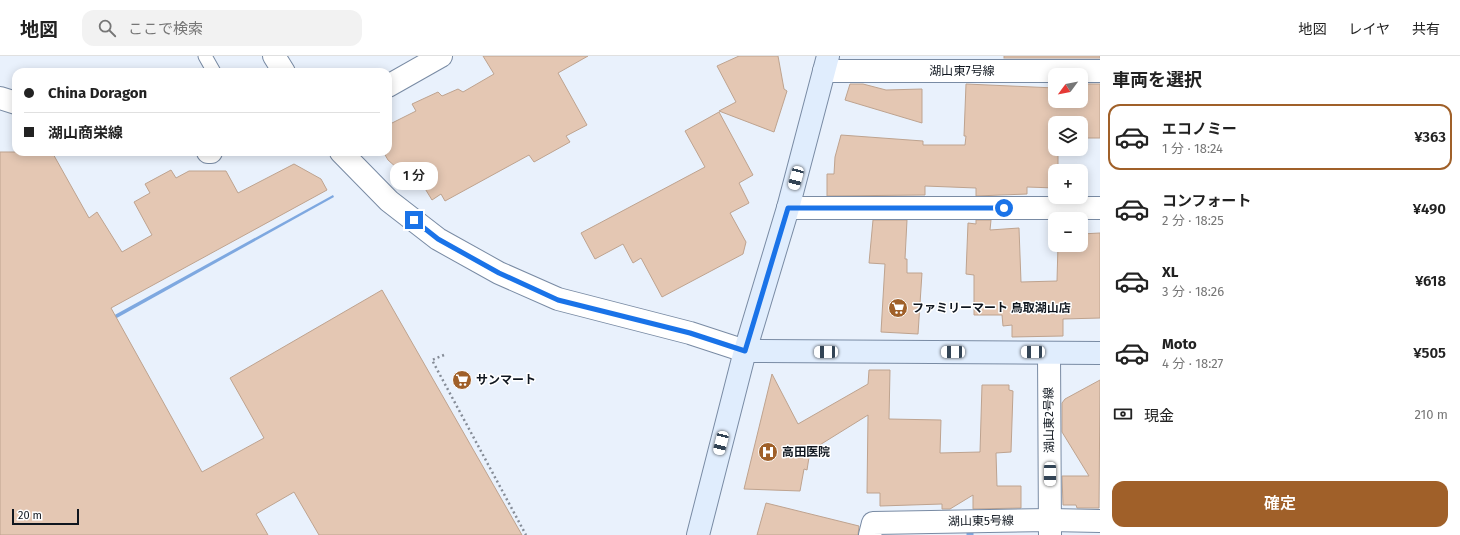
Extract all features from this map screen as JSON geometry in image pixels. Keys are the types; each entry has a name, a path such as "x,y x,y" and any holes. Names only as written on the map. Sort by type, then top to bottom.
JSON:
{"main road":[{"path":"698,535 745,351 788,208 826,64"},
{"path":"745,351 1100,353"}],"street":[{"path":"274,56 282,68"},
{"path":"392,84 441,56"},
{"name":"湖山東7号線","path":"826,64 1049,64 1100,71"},
{"path":"0,98 12,102"},
{"path":"345,156 389,201 438,239 499,273 558,300 690,333 745,351"},
{"path":"788,208 1100,208"},
{"name":"湖山東2号線","path":"1049,353 1050,528"},
{"name":"湖山東5号線","path":"870,535 873,523 1050,528 1100,521"}],"lane":[{"path":"205,56 212,68"}],"path":[{"path":"444,355 432,360 526,535"}],"water":[{"path":"333,195 334,197 54,353 0,378"}],"building":[{"path":"483,56 588,56 558,73 587,125 566,136 570,142 534,162 529,155 445,201 441,194 432,200 421,182 416,185 388,160 386,156 392,156 392,123 416,111 412,104 438,92 442,96 458,89 463,92 494,74"},
{"path":"739,56 778,56 784,89 787,91 774,132 719,111 736,102 717,66"},
{"path":"1004,56 1100,56 1100,58 1004,58"},
{"path":"850,84 863,84 886,90 922,89 922,123 845,100"},
{"path":"966,84 1048,88 1048,108 1088,108 1088,84 1100,84 1100,138 1088,138 1088,116 1048,116 1048,156 1058,156 1058,164 1048,164 1048,188 1027,187 1027,194 976,196 976,188 925,186 925,195 827,196 827,174 834,174 835,157 841,135 923,141 923,145 965,145 966,136 964,136"},
{"path":"719,112 753,175 739,183 749,203 730,213 746,242 743,254 662,297 641,258 633,263 623,244 595,259 581,233 705,167 685,131"},
{"path":"0,152 12,152 12,156 54,156 89,218 97,212 122,252 152,235 134,202 150,193 145,184 171,170 176,178 189,171 226,171 238,193 294,164 321,179 327,190 111,308 202,472 264,438 230,378 382,290 522,535 319,535 294,492 256,514 268,535 0,535"},
{"path":"873,220 907,220 905,259 907,259 907,273 922,273 918,334 881,332 885,264 869,263"},
{"path":"976,220 991,220 990,230 1019,228 1021,282 1057,281 1058,252 1088,252 1088,234 1100,233 1100,318 1063,319 1063,336 1012,337 1012,325 1003,326 1002,315 974,315 974,275 966,274 968,223 976,224"},
{"path":"869,370 890,370 889,419 941,420 940,453 980,452 982,385 1009,385 1009,390 1013,391 1011,452 996,453 997,486 1021,486 1021,508 973,509 973,495 950,509 942,509 942,504 880,506 880,493 867,493 868,415 810,451 807,470 804,469 800,491 744,489 772,374 798,424 868,384"},
{"path":"1100,380 1099,508 1077,508 1076,505 1063,505 1062,476 1089,476 1062,432 1062,403 1065,399"},
{"path":"766,503 859,526 858,535 757,535"}],"place":[{"name":"ファミリーマート 鳥取湖山店","path":"898,308"},
{"name":"サンマート","path":"462,380"},
{"name":"高田医院","path":"768,452"}],"route":[{"path":"414,220 438,239 499,273 558,300 690,333 745,351 788,208 1004,208"}]}
